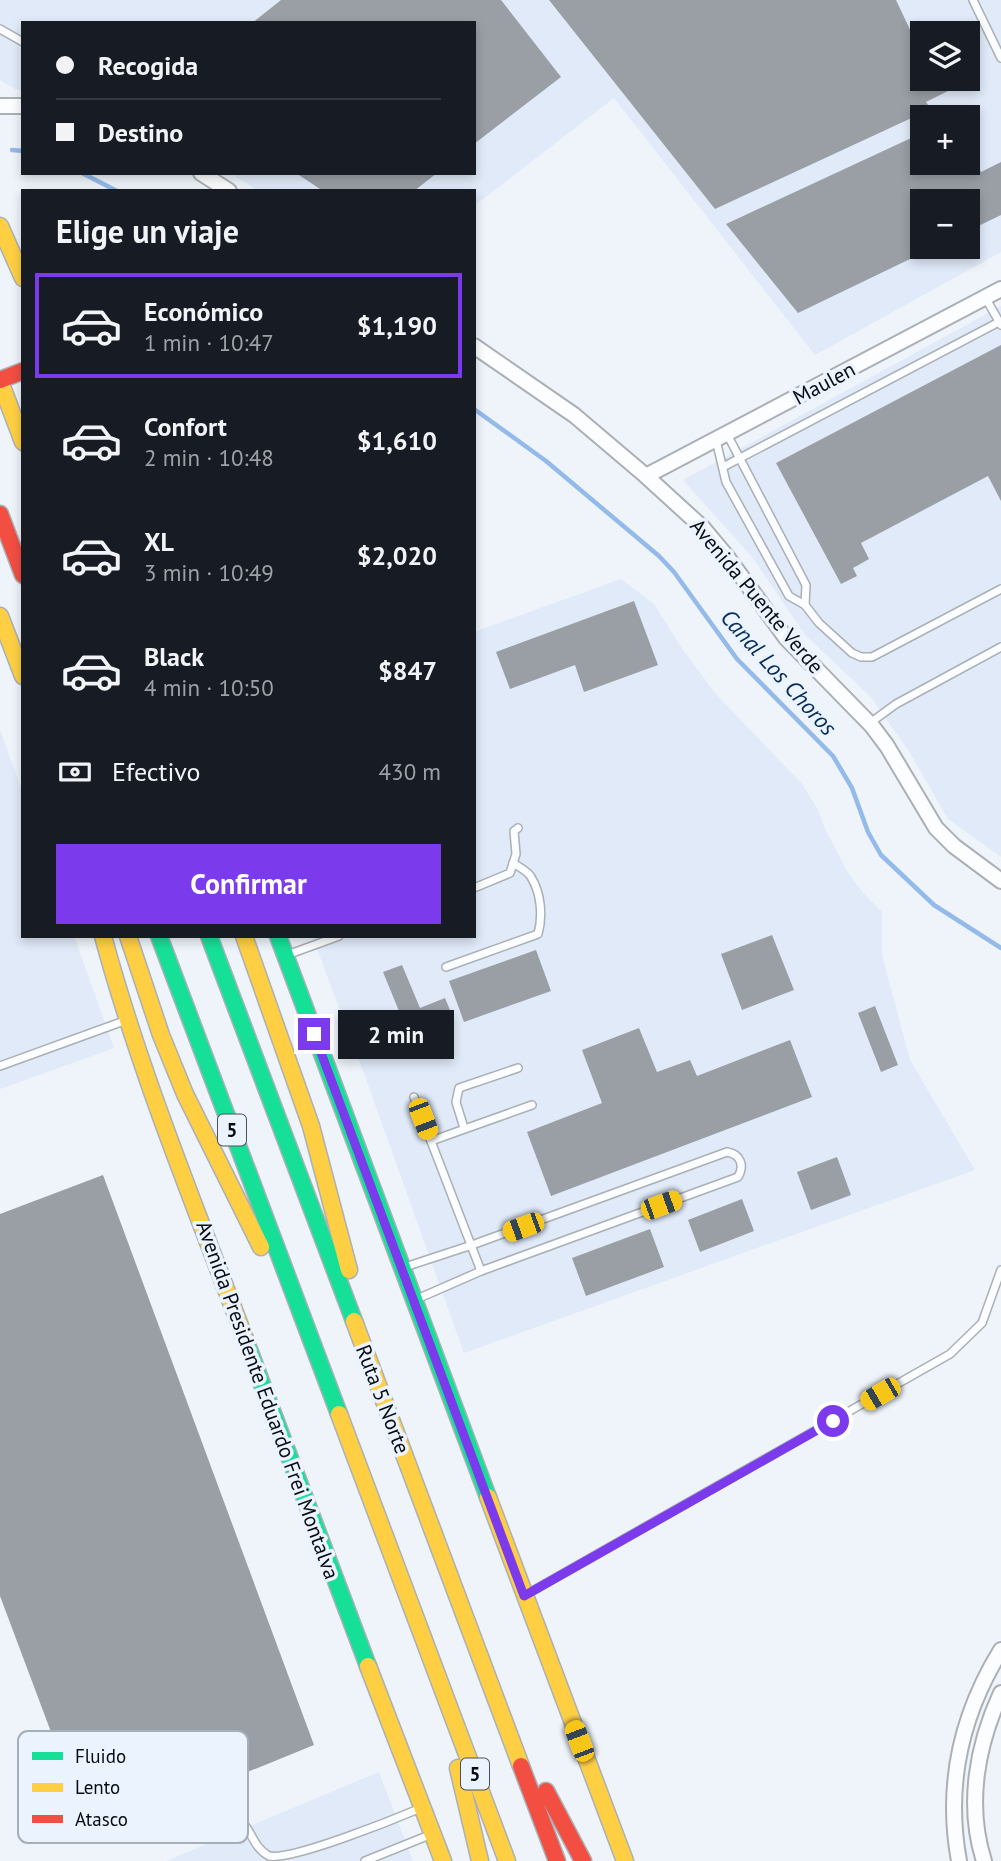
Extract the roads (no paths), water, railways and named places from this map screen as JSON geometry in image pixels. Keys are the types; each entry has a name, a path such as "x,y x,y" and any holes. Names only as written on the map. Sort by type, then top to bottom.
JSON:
{"main road":[{"path":"0,226 21,273"},
{"path":"21,372 0,381 21,437"},
{"path":"0,514 21,570"},
{"path":"0,616 21,672"},
{"name":"Avenida Presidente Eduardo Frei Montalva","path":"104,938 127,1020 307,1507 443,1861"},
{"path":"129,938 161,1035 191,1106 240,1206 305,1325"},
{"name":"5","path":"160,938 508,1861"},
{"name":"Ruta 5 Norte","path":"210,938 557,1861"},
{"path":"245,938 321,1160 343,1242 370,1364"},
{"path":"279,938 625,1861"},
{"path":"442,1687 480,1861"},
{"path":"493,1691 583,1861"}],"street":[{"path":"0,106 21,106"},
{"path":"204,175 226,189"},
{"name":"Maulen","path":"646,476 1001,289"},
{"name":"Avenida Puente Verde","path":"476,347 574,415 646,476 716,542 786,638 870,723 887,746 936,828 954,846 1001,881"},
{"path":"959,1861 954,1820 958,1757 976,1695 1001,1650"},
{"path":"984,1861 976,1828 975,1788 983,1740 1001,1693"}],"lane":[{"path":"973,0 1001,58"},
{"path":"0,29 21,41"},
{"path":"723,467 1000,323 985,297"},
{"path":"722,437 740,459 806,585 805,605"},
{"path":"722,437 726,482 789,596 805,605 819,623 852,653 861,657 872,657 1001,589"},
{"path":"870,723 896,704 1001,647"},
{"path":"476,887 510,873 516,854 514,831 518,828"},
{"path":"446,967 538,934 541,904 531,875 513,863"},
{"path":"285,956 334,938"},
{"path":"0,1066 127,1020"},
{"path":"464,1128 456,1102 459,1088 518,1068"},
{"path":"414,1097 481,1271"},
{"path":"431,1141 532,1105"},
{"path":"401,1268 472,1245 727,1152 735,1154 740,1161 738,1177 481,1271 414,1300"},
{"path":"524,1596 950,1354 982,1324 1001,1270"},
{"path":"248,1829 263,1852 271,1857 281,1858 296,1856 327,1845 422,1807"},
{"path":"365,1861 432,1833"}],"waterway":[{"name":"Canal Los Choros","path":"12,150 21,151"},
{"name":"Canal Los Choros","path":"86,175 113,189"},
{"name":"Canal Los Choros","path":"476,410 546,461 659,556 674,572 737,659 833,756 852,788 868,832 881,855 934,905 1001,948"}]}
